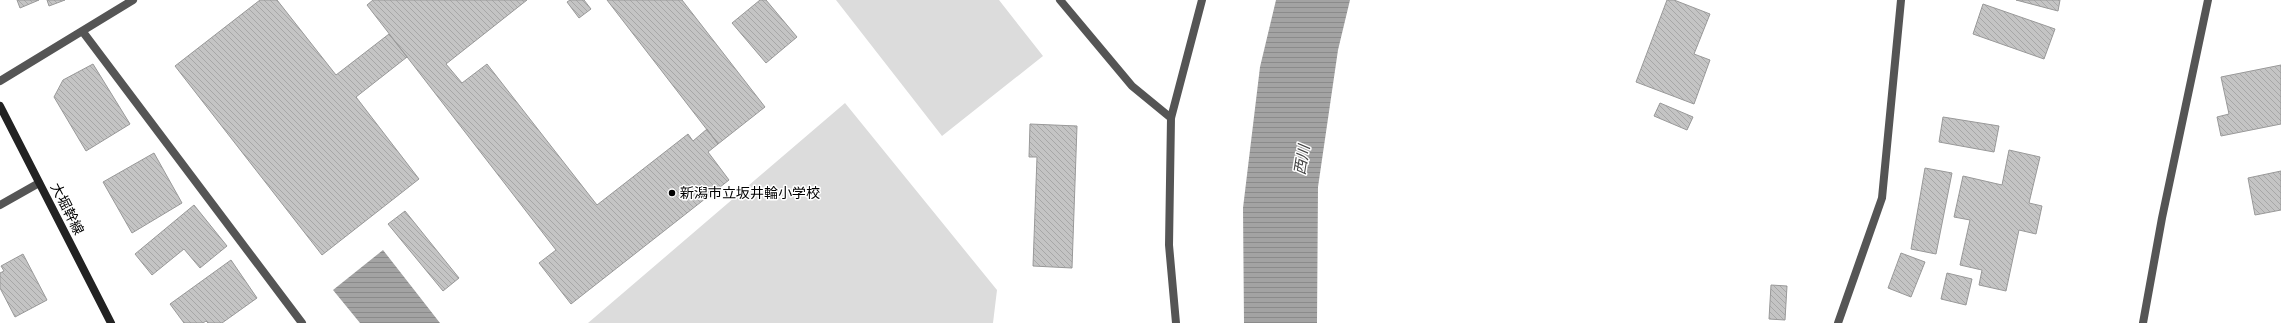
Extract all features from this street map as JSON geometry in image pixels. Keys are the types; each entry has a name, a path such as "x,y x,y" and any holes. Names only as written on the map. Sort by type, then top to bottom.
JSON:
{"street":[{"path":"0,80 133,0"},
{"path":"1060,0 1132,86 1171,118"},
{"path":"1176,323 1169,245 1171,118 1202,0"},
{"path":"1838,323 1882,198 1901,0"},
{"path":"2143,323 2162,218 2208,0"},
{"path":"82,32 302,323"},
{"name":"大堀幹線","path":"0,106 111,323"},
{"path":"0,204 39,183"}],"shaded area":[{"path":"836,0 999,0 1043,56 942,136"},
{"path":"845,103 997,290 993,323 588,323"}],"water":[{"name":"西川","path":"1276,0 1350,0 1338,50 1318,187 1317,323 1244,323 1243,208 1260,67"},
{"path":"383,250 440,323 360,323 333,290"}],"building":[{"path":"17,0 39,0 20,8"},
{"path":"47,0 65,0 49,6"},
{"path":"260,0 277,0 336,75 389,34 407,57 356,97 419,179 322,255 175,66"},
{"path":"373,0 527,0 446,64 462,83 487,64 597,205 688,134 693,141 707,129 718,144 708,152 729,180 571,304 539,263 556,250 367,5"},
{"path":"570,0 584,0 591,9 579,18 567,2"},
{"path":"607,0 682,0 765,107 718,144"},
{"path":"760,0 766,0 797,37 766,63 732,23"},
{"path":"1667,0 1674,0 1710,14 1694,54 1710,60 1694,104 1636,82"},
{"path":"2016,0 2060,0 2058,11"},
{"path":"1983,4 2055,29 2044,59 1973,34"},
{"path":"93,64 130,124 86,151 54,97 63,80"},
{"path":"2281,65 2281,124 2221,136 2217,117 2229,114 2221,77"},
{"path":"1660,103 1693,117 1687,130 1654,116"},
{"path":"1943,117 1999,126 1994,152 1939,142"},
{"path":"1030,124 1077,126 1072,268 1033,266 1037,157 1029,157"},
{"path":"2009,150 2040,157 2029,203 2042,206 2036,234 2019,230 2006,291 1979,285 1982,270 1960,265 1970,220 1954,217 1963,176 2002,185"},
{"path":"154,153 182,203 132,233 103,182"},
{"path":"1925,168 1952,173 1936,254 1911,249"},
{"path":"2281,171 2281,210 2255,215 2248,178"},
{"path":"194,205 227,246 200,268 184,249 152,275 135,254"},
{"path":"405,211 459,278 443,291 388,224"},
{"path":"1901,253 1925,262 1911,297 1888,288"},
{"path":"23,254 47,300 15,317 0,288 0,273 4,271 1,266"},
{"path":"231,260 257,298 222,323 208,323 206,321 203,323 184,323 170,304"},
{"path":"1947,273 1972,279 1966,305 1941,299"},
{"path":"1771,285 1787,286 1785,320 1769,319"}],"place":[{"name":"新潟市立坂井輪小学校","path":"672,193"}]}
